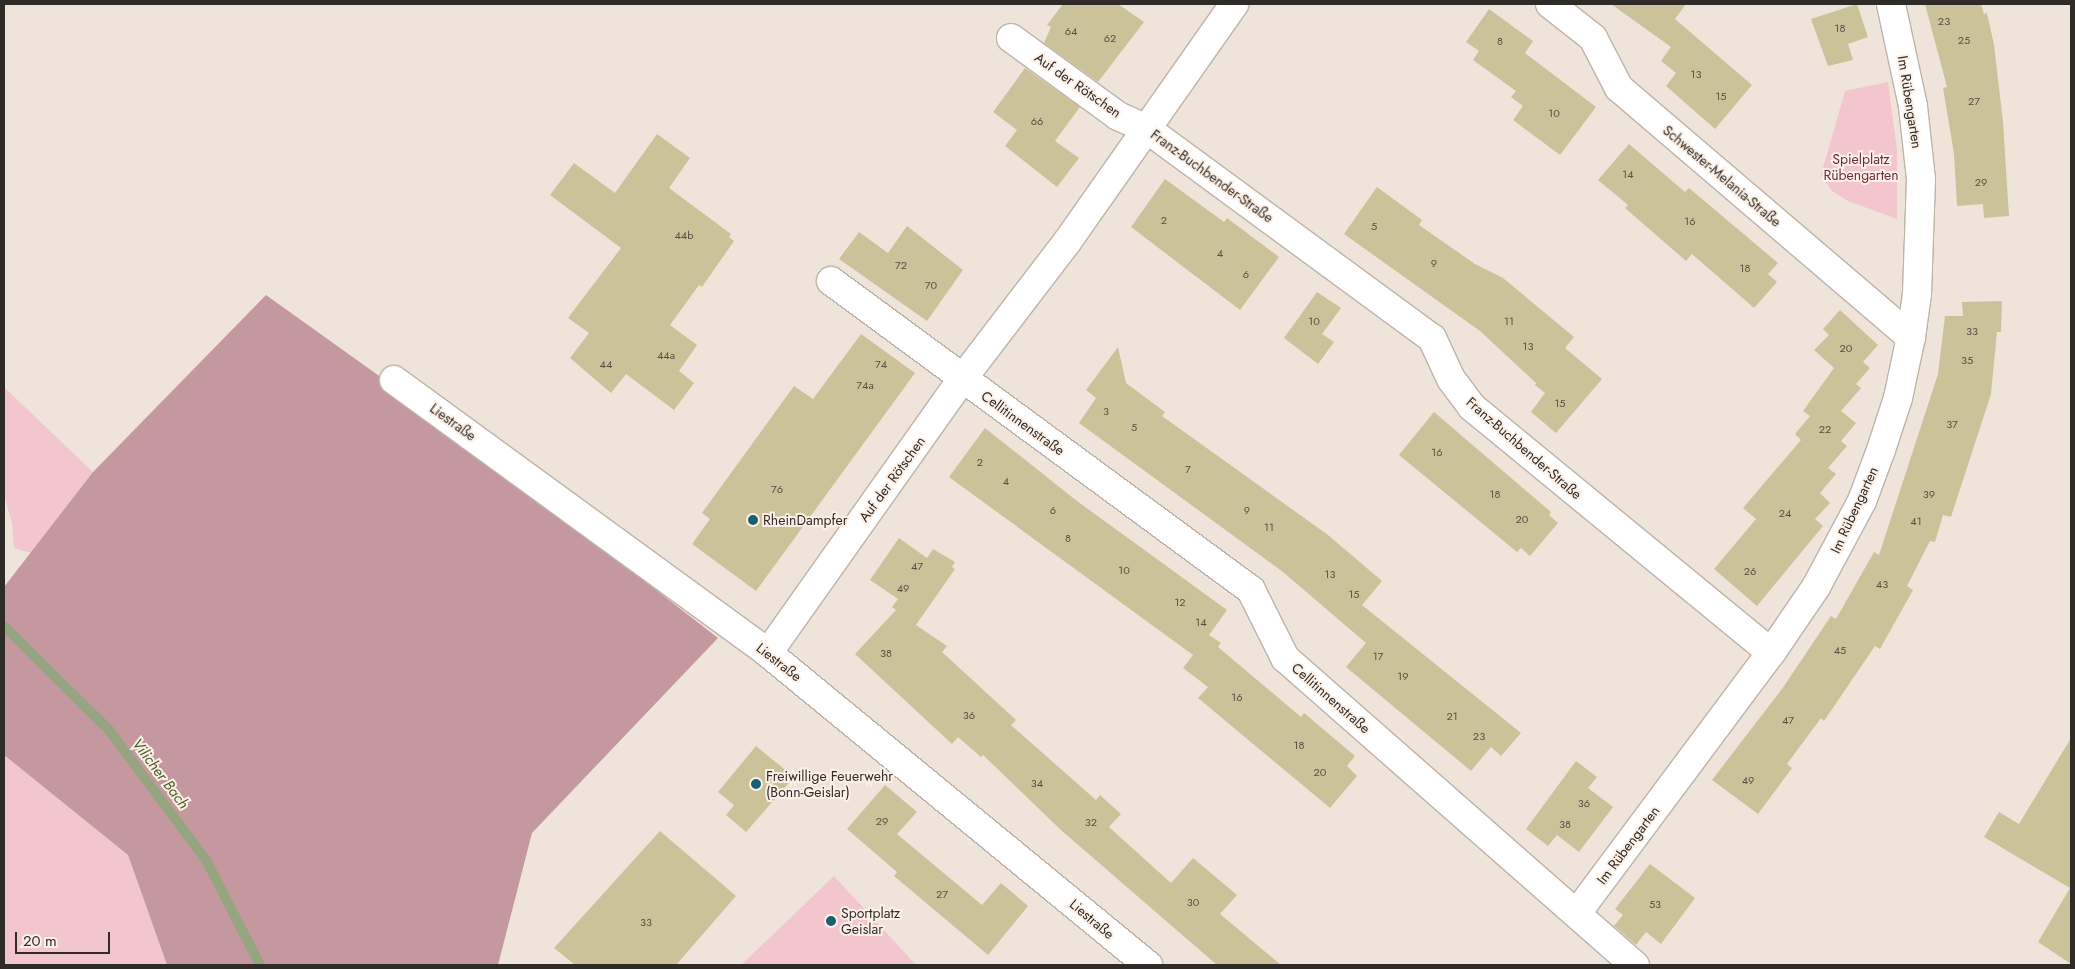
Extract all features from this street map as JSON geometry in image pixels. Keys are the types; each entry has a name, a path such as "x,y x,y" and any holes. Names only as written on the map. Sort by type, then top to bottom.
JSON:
{"street":[{"name":"Auf der Rötschen","path":"768,653 963,378 1067,242 1234,4"},
{"name":"Schwester-Melania-Straße","path":"1550,4 1593,38 1614,82 1624,93 1911,337"},
{"name":"Im Rübengarten","path":"1577,913 1771,653 1816,587 1862,500 1898,398 1911,337 1917,294 1921,179 1913,106 1891,4"},
{"name":"Auf der Rötschen","path":"1011,38 1118,116 1147,129"},
{"name":"Franz-Buchbender-Straße","path":"1147,129 1432,338 1451,379 1472,407 1771,653"},
{"path":"831,281 963,378"},
{"name":"Cellitinnenstraße","path":"963,378 1251,590 1285,658 1635,965"},
{"name":"Liestraße","path":"394,380 768,653 1148,965"}],"green space":[{"name":"Spielplatz Rübengarten","path":"1888,82 1897,150 1897,219 1848,201 1832,191 1821,175 1845,91"},
{"path":"4,387 93,472 31,553 14,548 12,523 4,496"},
{"path":"4,755 128,855 167,965 4,965"},
{"name":"Sportplatz Geislar","path":"834,876 916,965 741,965"}],"shaded area":[{"path":"266,295 389,383 718,638 532,833 498,965 167,965 128,855 4,755 4,587 93,472"}],"building":[{"path":"1063,4 1118,4 1144,22 1098,82 1044,43 1051,27 1047,25"},
{"path":"1611,4 1686,4 1675,19 1752,85 1715,129 1666,86 1676,73 1661,61 1671,47"},
{"path":"1857,4 1868,37 1848,44 1853,60 1828,66 1811,19"},
{"path":"1925,4 1981,4 1984,14 1987,13 1994,45 2003,122 2009,216 1984,218 1983,204 1957,206 1954,154 1943,88 1947,87"},
{"path":"1489,9 1533,41 1525,53 1596,107 1560,155 1513,120 1523,106 1511,97 1516,91 1473,60 1479,51 1466,42"},
{"path":"1025,68 1080,107 1055,141 1079,158 1057,187 1005,146 1017,130 993,112"},
{"path":"657,134 690,158 669,188 731,234 729,237 734,241 702,287 699,285 670,325 697,345 679,371 694,383 674,410 626,374 611,393 570,358 589,333 568,318 621,248 550,195 574,163 615,193"},
{"path":"1629,144 1685,192 1689,188 1778,263 1768,274 1777,282 1754,308 1692,254 1686,261 1625,208 1628,205 1598,180"},
{"path":"1165,179 1224,222 1227,218 1279,257 1240,310 1131,227"},
{"path":"1377,187 1422,220 1419,225 1475,264 1503,278 1574,337 1565,348 1602,379 1556,433 1531,412 1545,393 1535,385 1536,383 1480,331 1344,234"},
{"path":"907,226 963,270 927,321 839,259 859,232 888,253"},
{"path":"1317,292 1341,308 1322,334 1334,342 1318,364 1284,338"},
{"path":"2002,301 2001,332 1997,332 1991,394 1951,517 1943,515 1935,542 1930,541 1907,586 1913,590 1880,649 1875,646 1824,721 1821,718 1787,764 1792,768 1758,814 1712,780 1782,689 1831,616 1836,619 1874,552 1879,555 1938,374 1945,316 1963,316 1962,302"},
{"path":"1840,310 1878,345 1863,362 1870,368 1856,384 1861,388 1841,411 1856,423 1841,441 1847,446 1828,468 1836,474 1820,493 1830,503 1815,519 1823,526 1757,606 1714,569 1756,519 1743,508 1801,440 1795,434 1810,416 1803,411 1834,368 1814,350 1829,335 1823,329"},
{"path":"861,334 915,373 756,591 692,544 710,519 702,513 794,386 813,399"},
{"path":"1118,347 1126,383 1165,412 1162,416 1328,535 1382,581 1362,605 1521,733 1501,756 1491,747 1471,771 1346,667 1366,643 1283,572 1079,423 1096,398 1086,390"},
{"path":"1434,412 1551,512 1549,515 1558,523 1530,556 1521,548 1517,552 1399,455"},
{"path":"985,428 1077,501 1227,610 1209,635 1221,643 1218,647 1301,717 1304,713 1355,756 1347,766 1357,776 1330,808 1198,698 1208,687 1183,668 1193,655 949,477"},
{"path":"899,538 927,558 933,549 955,562 952,567 955,569 916,625 947,646 942,652 1016,720 1011,725 1096,800 1100,795 1121,814 1109,827 1171,883 1193,858 1237,895 1220,914 1281,965 1217,965 1062,831 983,755 981,757 958,737 952,744 855,654 896,610 892,607 898,599 870,580"},
{"path":"2071,738 2071,964 2038,942 2070,888 1984,837 1999,812 2019,824"},
{"name":"Freiwillige Feuerwehr (Bonn-Geislar)","path":"756,746 794,777 746,832 726,815 734,805 718,792"},
{"path":"1576,761 1597,777 1588,788 1613,807 1579,852 1557,835 1548,846 1526,829"},
{"path":"885,785 917,812 897,834 982,905 1001,883 1028,906 988,955 894,876 897,872 847,829"},
{"path":"660,831 736,896 676,965 575,965 554,948"},
{"path":"1650,864 1695,898 1661,944 1646,932 1636,945 1614,926 1623,915 1615,909"}],"waterway":[{"name":"Vilicher Bach","path":"4,626 109,730 206,860 260,965"}],"place":[{"name":"RheinDampfer","path":"753,520"},
{"name":"Freiwillige Feuerwehr (Bonn-Geislar)","path":"756,784"},
{"name":"Sportplatz Geislar","path":"831,921"}]}
